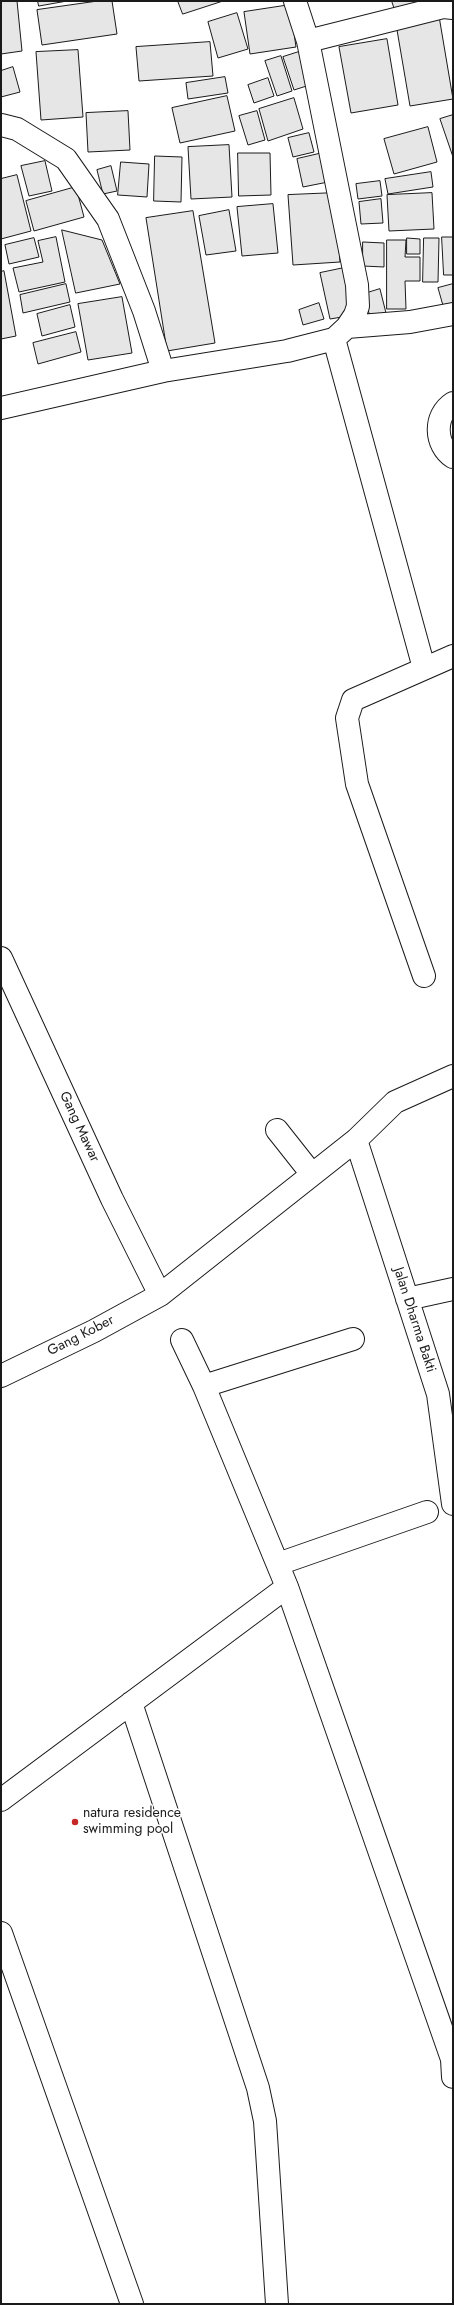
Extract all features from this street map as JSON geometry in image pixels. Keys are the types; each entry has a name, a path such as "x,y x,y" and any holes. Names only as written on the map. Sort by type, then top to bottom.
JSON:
{"street":[{"path":"295,1 308,41 357,285 358,306 340,333 424,668"},
{"path":"308,41 443,7 453,8"},
{"path":"1,125 17,129 66,159 108,218 144,311 163,371"},
{"path":"1,408 163,371 287,351 340,333 453,314"},
{"path":"453,403 443,414 438,434 444,449 453,457"},
{"path":"424,976 357,784 347,718 353,700 453,656"},
{"name":"Gang Mawar","path":"1,958 112,1200 160,1295"},
{"name":"Gang Kober","path":"1,1376 94,1331 160,1295 311,1173 356,1140 395,1102 453,1076"},
{"path":"277,1130 311,1173"},
{"name":"Jalan Dharma Bakti","path":"356,1140 438,1394 453,1504"},
{"path":"407,1299 453,1289"},
{"path":"204,1386 353,1339"},
{"path":"182,1340 204,1386 287,1587 452,2059 453,2077"},
{"path":"278,1564 427,1512"},
{"path":"1,1800 287,1587"},
{"path":"131,1703 258,2088 265,2121 277,2304"},
{"path":"1,1933 132,2304"}],"building":[{"path":"1,1 17,1 22,51 1,54"},
{"path":"38,1 67,1 39,6"},
{"path":"98,1 112,1 117,34 42,45 37,10"},
{"path":"178,1 223,1 183,14"},
{"path":"392,1 423,1 395,10"},
{"path":"290,5 296,47 250,54 244,12"},
{"path":"237,13 248,49 218,58 208,22"},
{"path":"439,16 453,99 410,106 396,24"},
{"path":"387,39 398,105 351,113 339,47"},
{"path":"210,42 213,76 139,81 136,47"},
{"path":"78,50 83,117 41,120 36,52"},
{"path":"305,50 316,83 294,90 283,57"},
{"path":"281,56 292,91 277,96 265,61"},
{"path":"13,67 20,92 1,97 1,71"},
{"path":"225,77 228,93 188,99 186,83"},
{"path":"268,78 274,96 254,103 248,85"},
{"path":"227,96 235,131 180,143 172,108"},
{"path":"294,98 303,129 268,141 259,109"},
{"path":"128,111 130,150 88,152 86,113"},
{"path":"257,111 265,140 248,145 239,116"},
{"path":"453,115 453,157 440,119"},
{"path":"428,127 437,162 394,174 384,139"},
{"path":"309,133 314,152 293,157 288,138"},
{"path":"229,145 232,197 191,199 188,147"},
{"path":"327,152 333,181 303,187 297,159"},
{"path":"238,153 270,153 271,195 239,196"},
{"path":"155,156 182,157 181,202 154,201"},
{"path":"45,161 52,191 29,196 21,166"},
{"path":"121,162 149,164 147,197 118,195"},
{"path":"111,166 117,191 103,194 97,170"},
{"path":"431,172 433,187 388,194 385,179"},
{"path":"17,175 31,231 1,239 1,179"},
{"path":"380,181 382,196 358,199 356,184"},
{"path":"76,187 84,217 34,231 26,201"},
{"path":"335,193 340,262 293,265 288,195"},
{"path":"432,193 434,229 389,231 387,195"},
{"path":"381,199 383,223 361,224 359,202"},
{"path":"273,204 278,253 242,256 237,207"},
{"path":"229,210 236,251 206,255 199,216"},
{"path":"193,211 215,343 167,351 146,218"},
{"path":"62,230 102,240 120,284 76,293"},
{"path":"56,237 65,282 19,292 13,268 43,262 38,241"},
{"path":"442,237 453,237 453,275 444,275"},
{"path":"34,238 39,257 9,264 5,245"},
{"path":"407,238 420,239 420,254 407,254"},
{"path":"424,238 439,238 438,282 423,282"},
{"path":"387,240 406,240 405,257 420,257 420,281 405,281 406,309 387,309"},
{"path":"363,242 384,243 384,267 363,266"},
{"path":"344,268 354,315 330,319 320,273"},
{"path":"4,271 16,336 1,339 1,272"},
{"path":"66,284 70,302 23,313 20,295"},
{"path":"453,284 453,306 444,309 438,288"},
{"path":"380,289 386,313 370,317 364,294"},
{"path":"122,297 132,353 88,360 78,304"},
{"path":"319,303 324,319 303,325 299,310"},
{"path":"70,305 75,327 42,336 37,314"},
{"path":"76,332 81,352 38,364 33,343"}],"place":[{"name":"natura residence swimming pool","path":"75,1822"}]}
